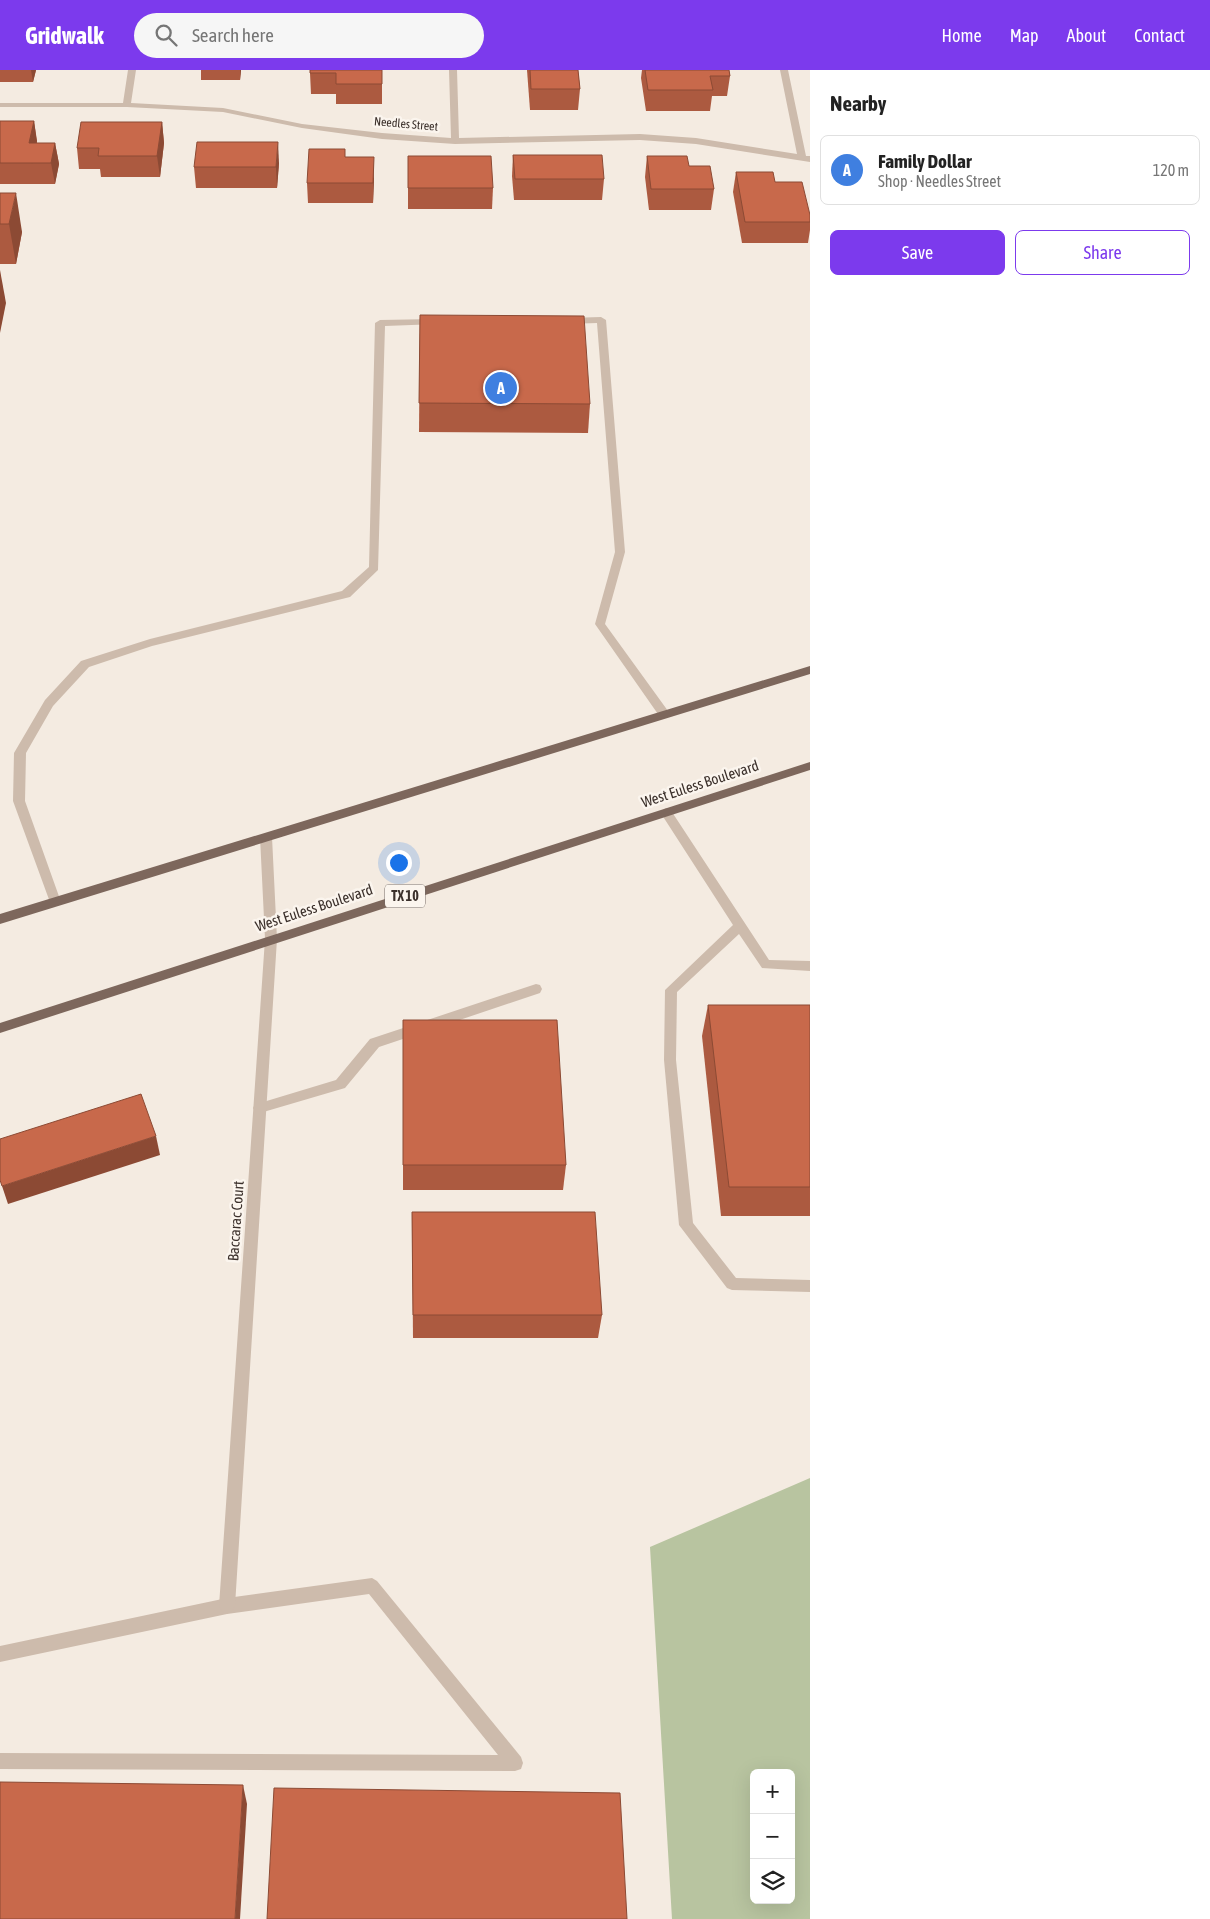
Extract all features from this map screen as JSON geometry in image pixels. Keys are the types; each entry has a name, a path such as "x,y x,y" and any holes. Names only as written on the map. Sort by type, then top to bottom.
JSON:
{"main road":[{"path":"0,919 810,670"},
{"name":"West Euless Boulevard","path":"0,1028 810,766"}],"street":[{"path":"127,105 132,70"},
{"path":"453,70 454,141"},
{"path":"784,70 806,158"},
{"name":"Needles Street","path":"0,105 127,105 223,110 302,126 382,136 454,141 640,137 696,141 806,158"},
{"path":"553,321 601,320 620,552 600,624 664,714"},
{"path":"55,902 19,801 20,753 49,703 85,664 150,643 346,594 374,568 380,323 447,322"},
{"path":"666,812 766,965 810,966"},
{"name":"Baccarac Court","path":"227,1606 271,939 266,837"},
{"path":"740,926 671,990 670,1060 686,1225 732,1284 810,1286"},
{"path":"260,1108 340,1084 375,1043 536,989"},
{"path":"0,1654 227,1606 372,1586 515,1763 0,1761"}],"green space":[{"path":"810,1478 810,1919 672,1919 650,1547"}],"building":[{"path":"310,70 382,70 382,84 336,84 336,73 310,73"},
{"path":"530,70 578,70 580,89 531,89"},
{"path":"645,70 729,70 730,76 710,76 713,90 648,90"},
{"path":"0,121 34,121 29,143 55,143 51,163 0,163"},
{"path":"81,122 162,122 157,156 98,156 99,148 77,148"},
{"path":"197,142 278,142 276,167 194,167"},
{"path":"309,149 345,149 345,157 374,157 373,183 307,183"},
{"path":"513,155 602,155 604,179 515,179"},
{"path":"408,156 491,156 493,188 408,188"},
{"path":"647,156 687,156 689,166 710,166 714,189 651,189"},
{"path":"736,172 773,172 775,182 802,182 810,222 745,222"},
{"path":"0,193 16,193 9,224 0,224"},
{"path":"420,315 584,316 590,404 419,403"},
{"path":"708,1005 810,1005 810,1187 729,1187"},
{"path":"403,1020 557,1020 566,1165 403,1165"},
{"path":"141,1094 156,1136 2,1186 0,1180 0,1139"},
{"path":"412,1212 595,1212 602,1315 413,1315"},
{"path":"0,1782 243,1785 235,1919 0,1919"},
{"path":"274,1788 620,1793 627,1919 267,1919"}],"place":[{"name":"Family Dollar","path":"501,388"}]}
